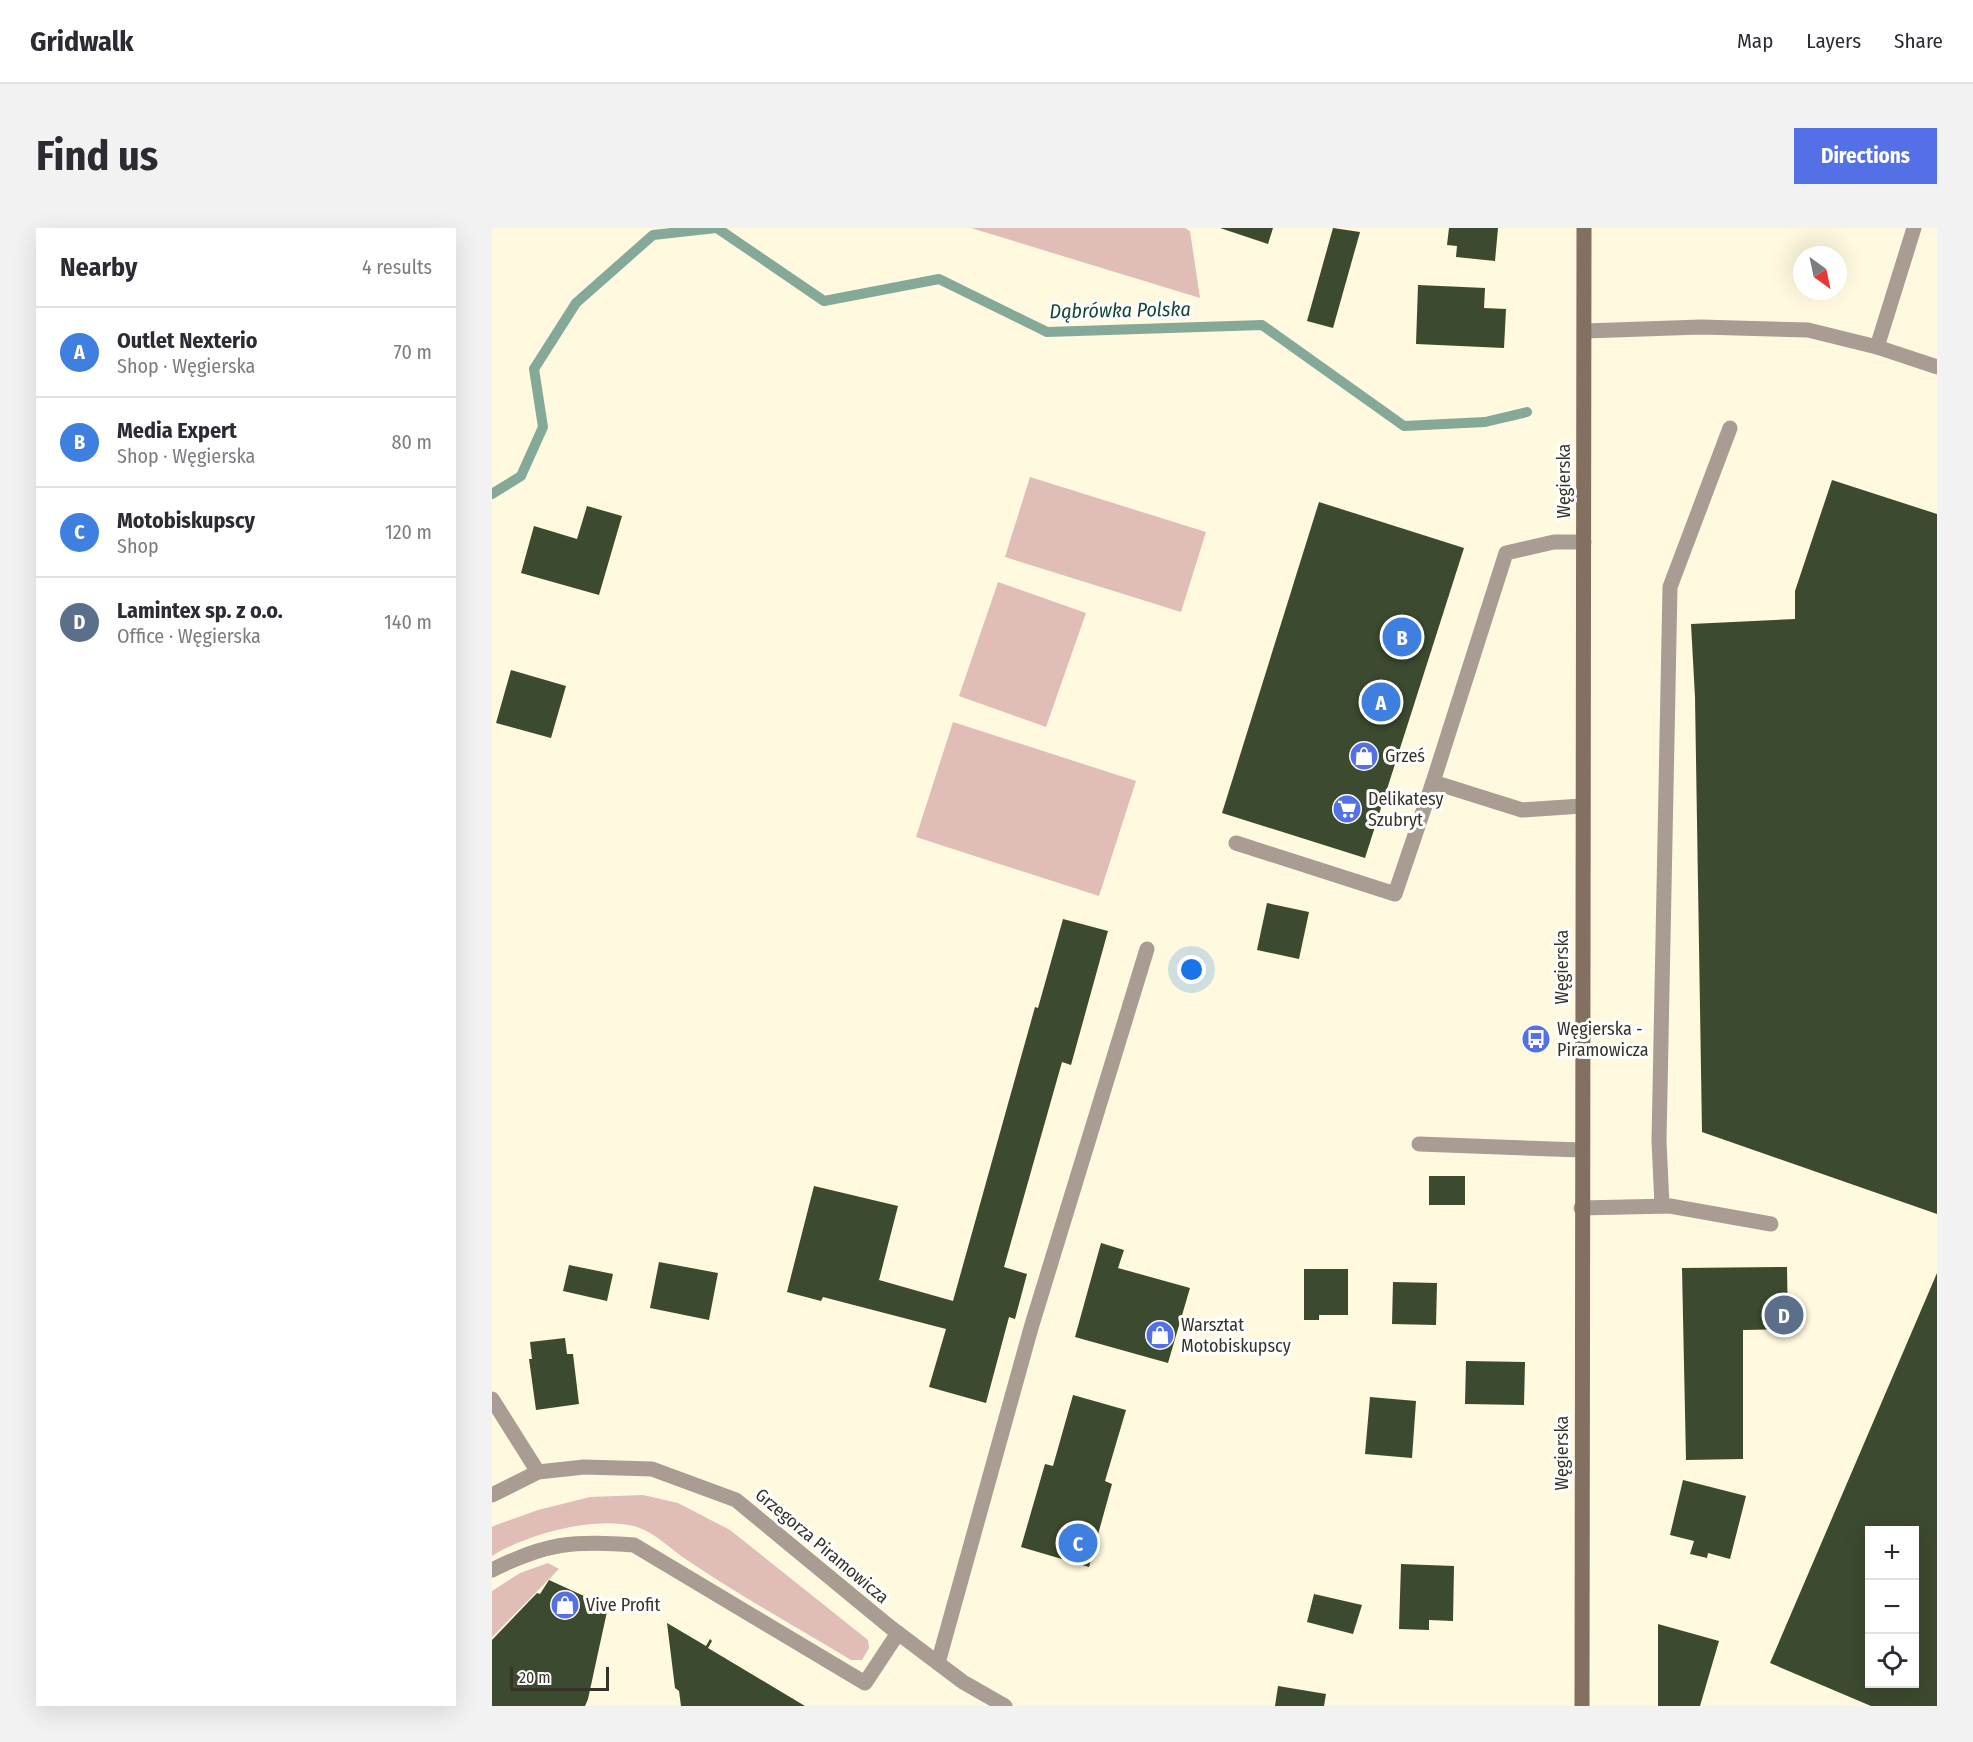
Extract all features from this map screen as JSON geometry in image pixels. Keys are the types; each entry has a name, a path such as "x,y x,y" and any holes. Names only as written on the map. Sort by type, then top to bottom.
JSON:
{"main road":[{"name":"Węgierska","path":"1582,1706 1584,228"}],"street":[{"path":"1877,347 1914,228"},
{"path":"1585,331 1701,327 1808,330 1877,347 1937,367"},
{"path":"1662,1206 1659,1141 1670,586 1730,428"},
{"path":"1236,843 1395,894 1506,553 1554,542 1584,542"},
{"path":"1433,782 1522,810 1582,806"},
{"path":"938,1663 1031,1328 1147,950"},
{"path":"1419,1144 1581,1150"},
{"path":"1581,1208 1662,1206 1771,1224"},
{"path":"492,1399 538,1472"},
{"name":"Grzegorza Piramowicza","path":"492,1496 538,1472 584,1467 652,1469 736,1500 898,1633 963,1682 1005,1706"},
{"path":"492,1570 526,1553 562,1544 598,1542 634,1545 864,1683 898,1633"}],"shaded area":[{"path":"971,228 1185,228 1190,231 1200,298"},
{"path":"1030,477 1206,532 1181,612 1005,557"},
{"path":"998,582 1086,613 1046,727 959,696"},
{"path":"953,722 1136,781 1099,896 916,837"},
{"path":"643,1495 678,1503 730,1530 868,1640 869,1648 862,1660 851,1660 727,1586 681,1556 657,1537 637,1527 603,1523 563,1529 524,1540 492,1556 492,1527 496,1525 538,1510 590,1497"},
{"path":"548,1563 559,1569 492,1637 492,1591 520,1573"}],"building":[{"path":"1220,228 1273,228 1268,244"},
{"path":"1333,228 1360,232 1333,328 1307,321"},
{"path":"1449,228 1498,228 1495,261 1456,257 1457,246 1447,245"},
{"path":"1418,285 1485,288 1484,308 1506,309 1504,348 1416,344"},
{"path":"1832,480 1937,514 1937,1214 1702,1132 1695,697 1691,624 1795,619 1795,591"},
{"path":"1319,502 1464,548 1365,858 1222,813"},
{"path":"587,506 622,516 599,595 521,573 534,526 577,539"},
{"path":"511,670 566,686 551,738 496,723"},
{"path":"1267,903 1309,912 1299,959 1257,950"},
{"path":"1063,919 1108,931 1071,1065 1062,1062 1004,1267 1027,1274 1015,1319 1009,1317 986,1403 929,1387 946,1329 823,1297 821,1301 787,1292 814,1186 898,1206 879,1280 953,1301 1035,1007 1038,1008"},
{"path":"1429,1176 1465,1176 1465,1205 1429,1205"},
{"path":"1101,1243 1124,1250 1118,1268 1190,1288 1168,1363 1075,1337"},
{"path":"659,1262 718,1273 709,1320 650,1308"},
{"path":"569,1265 613,1274 607,1301 563,1291"},
{"path":"1787,1267 1788,1329 1743,1330 1743,1459 1686,1460 1682,1268"},
{"path":"1304,1269 1348,1269 1348,1315 1319,1315 1319,1320 1304,1320"},
{"path":"1937,1273 1937,1706 1871,1706 1770,1663"},
{"path":"1393,1282 1437,1283 1436,1325 1392,1324"},
{"path":"565,1338 567,1354 573,1354 579,1404 536,1410 529,1359 532,1359 530,1342"},
{"path":"1466,1361 1525,1362 1524,1405 1465,1404"},
{"path":"1073,1395 1126,1410 1105,1481 1112,1484 1089,1567 1021,1547 1045,1464 1053,1466"},
{"path":"1370,1397 1416,1401 1412,1458 1365,1454"},
{"path":"1683,1480 1746,1496 1730,1559 1708,1553 1707,1558 1690,1554 1694,1541 1670,1535"},
{"path":"1401,1564 1454,1566 1453,1621 1429,1620 1429,1630 1399,1629"},
{"path":"549,1580 608,1607 585,1706 492,1706 492,1640 537,1593 540,1594"},
{"path":"1314,1594 1362,1605 1353,1634 1307,1622"},
{"path":"667,1623 706,1646 710,1639 712,1641 708,1648 805,1706 681,1706 679,1691 675,1688"},
{"path":"1658,1624 1719,1641 1700,1706 1658,1706"},
{"path":"1278,1686 1326,1694 1324,1706 1275,1706"}],"waterway":[{"name":"Dąbrówka Polska","path":"492,494 521,476 543,427 534,369 576,303 653,235 716,228"},
{"name":"Dąbrówka Polska","path":"717,228 824,301 939,279 1047,332 1262,325 1404,426 1485,422 1527,412"}],"place":[{"name":"Media Expert","path":"1402,637"},
{"name":"Outlet Nexterio","path":"1381,702"},
{"name":"Grześ","path":"1364,756"},
{"name":"Delikatesy Szubryt","path":"1347,809"},
{"name":"Węgierska - Piramowicza","path":"1536,1039"},
{"name":"Lamintex sp. z o.o.","path":"1784,1315"},
{"name":"Warsztat Motobiskupscy","path":"1160,1335"},
{"name":"Motobiskupscy","path":"1078,1543"},
{"name":"Vive Profit","path":"565,1605"}]}
